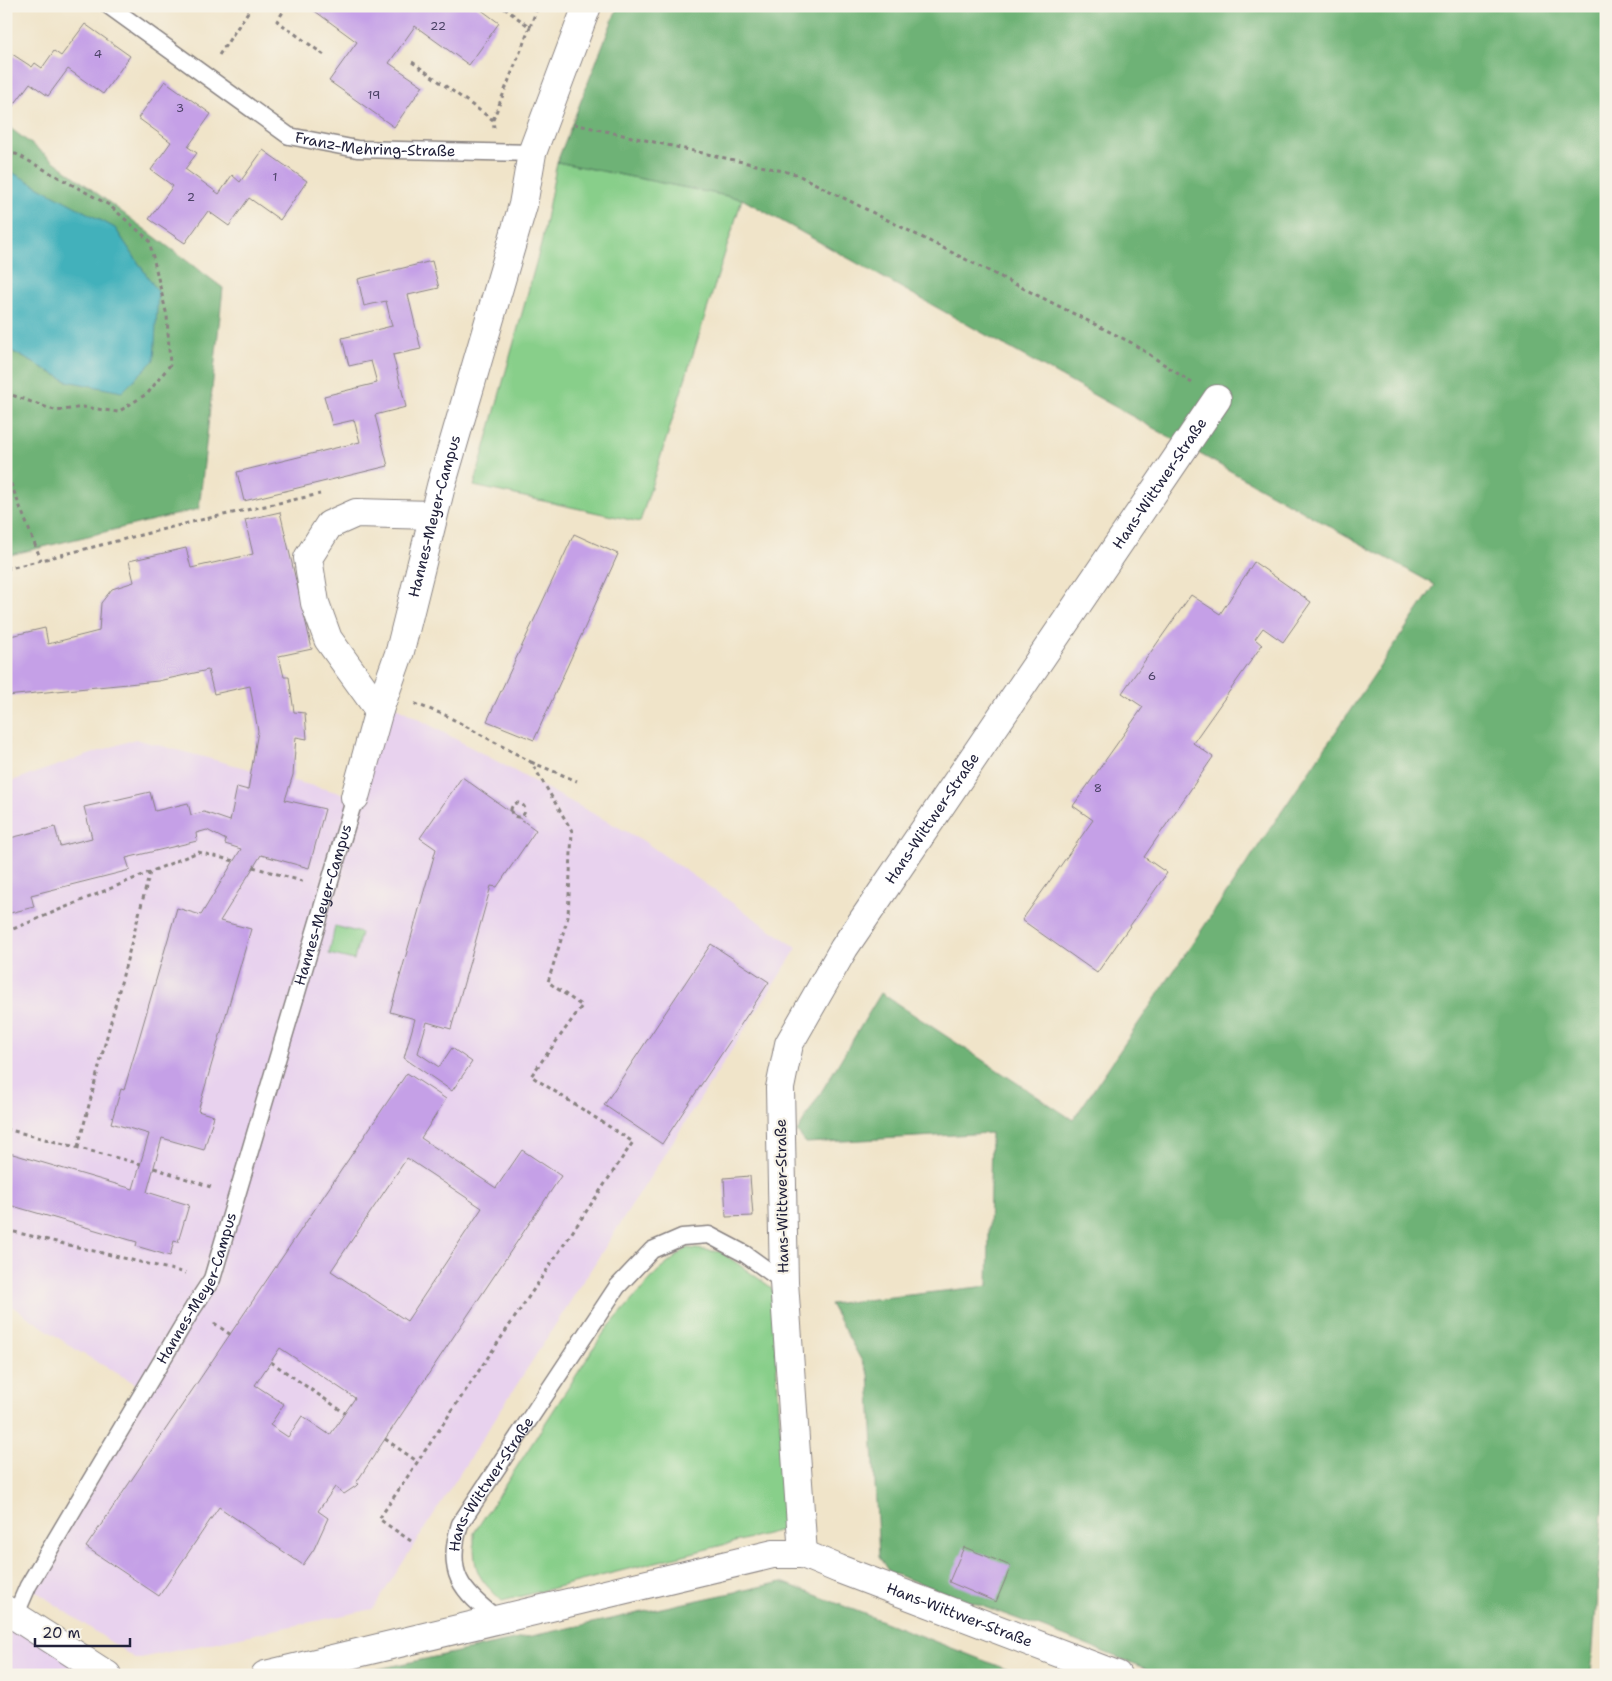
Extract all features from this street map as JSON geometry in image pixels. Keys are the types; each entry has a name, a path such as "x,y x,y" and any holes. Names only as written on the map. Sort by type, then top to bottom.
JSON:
{"street":[{"name":"Hannes-Meyer-Campus","path":"355,797 382,701 400,651 433,515 523,205 532,153 587,6"},
{"name":"Hans-Wittwer-Straße","path":"803,1554 784,1282 780,1088 789,1044 844,948 1217,400"},
{"path":"382,701 328,639 315,602 308,558 329,525 356,513 433,515"},
{"name":"Hans-Wittwer-Straße","path":"265,1675 773,1554 803,1554 1117,1675"},
{"path":"11,1613 107,1675"}],"lane":[{"name":"Franz-Mehring-Straße","path":"109,6 288,136 357,149 496,154 532,153"},
{"name":"Hannes-Meyer-Campus","path":"11,1613 212,1279 355,797"},
{"name":"Hans-Wittwer-Straße","path":"498,1619 474,1602 461,1585 455,1566 453,1546 460,1524 617,1287 652,1250 682,1237 709,1235 745,1254 784,1282"}],"path":[{"path":"206,75 252,6"},
{"path":"287,6 277,21 327,57"},
{"path":"501,6 530,27"},
{"path":"496,154 493,120 538,6"},
{"path":"412,62 493,120"},
{"path":"546,118 796,174 1132,342 1217,400"},
{"path":"6,154 16,154 109,205 149,240 167,316 170,365 148,392 118,412 83,407 57,411 6,393"},
{"path":"6,477 11,484 41,560"},
{"path":"6,569 196,522 325,494"},
{"path":"382,701 445,715 531,762 577,781"},
{"path":"411,1541 379,1519 633,1142 531,1076 582,1006 548,982 568,917 572,831 531,762"},
{"path":"516,803 522,804 525,809 524,814 520,817 515,816 511,807 516,803"},
{"path":"6,932 198,852 234,861"},
{"path":"253,867 327,888"},
{"path":"78,1147 150,872"},
{"path":"6,1129 141,1164"},
{"path":"154,1168 236,1195"},
{"path":"6,1230 212,1279"},
{"path":"271,1362 345,1413"},
{"path":"385,1439 418,1462"}],"shaded area":[{"path":"376,696 642,840 797,948 373,1609 136,1659 28,1586 145,1389 78,1351 6,1302 6,783 135,739 355,797"},
{"path":"6,1610 97,1675 6,1675"}],"green space":[{"path":"618,6 1606,6 1606,1470 1591,1675 1162,1675 1048,1630 889,1572 879,1557 869,1374 830,1304 988,1286 991,1133 806,1143 797,1132 881,993 1073,1120 1435,585 742,199 557,162"},
{"path":"6,125 223,288 199,509 6,556 6,348 67,381 6,169"},
{"path":"557,162 742,199 640,522 474,486 541,245"},
{"path":"335,926 361,933 354,960 329,954"},
{"path":"687,1248 721,1252 772,1288 786,1529 502,1601 486,1585 478,1572 474,1533 605,1331 657,1272"},
{"path":"782,1582 1021,1675 351,1675"}],"water":[{"path":"6,169 115,228 158,292 154,360 122,392 67,381 6,348"}],"building":[{"path":"308,6 476,6 499,23 469,65 415,26 389,63 423,86 394,127 329,81 357,42"},
{"path":"85,24 130,56 103,94 68,69 48,96 30,83 8,113 6,112 6,50 32,67 35,63 42,68 54,51 61,56"},
{"path":"165,81 211,114 188,147 197,153 185,169 219,194 232,175 240,182 263,150 307,181 280,220 249,198 229,226 208,211 185,243 149,219 173,186 151,170 171,142 138,118"},
{"path":"432,261 439,288 408,295 421,349 393,355 406,407 375,415 388,466 244,501 237,472 360,442 354,420 332,425 324,396 377,383 371,361 349,366 342,338 392,326 386,301 364,306 358,279"},
{"path":"280,512 312,649 279,656 284,677 289,677 294,712 305,713 307,739 296,737 293,775 285,800 325,809 309,868 261,855 220,921 251,929 198,1111 214,1116 204,1150 162,1138 147,1192 189,1205 178,1242 174,1241 170,1256 136,1246 137,1242 6,1204 6,1152 133,1189 149,1134 111,1123 121,1089 124,1090 177,908 201,915 241,849 225,844 226,840 207,830 196,833 197,841 126,858 130,870 31,895 34,907 6,914 6,839 55,827 60,846 92,838 84,807 150,792 155,811 188,803 191,815 204,812 230,821 237,787 248,790 258,731 250,686 214,694 208,670 158,681 6,696 6,637 45,628 48,644 99,631 101,603 112,589 134,582 129,561 186,548 191,568 253,554 245,520"},
{"path":"574,534 618,554 534,740 487,721"},
{"path":"1254,562 1311,602 1283,642 1263,628 1255,639 1262,645 1193,743 1213,757 1144,857 1167,873 1097,973 1022,920 1093,820 1073,806 1143,707 1122,693 1191,595 1220,614"},
{"path":"462,777 536,830 497,887 491,886 451,1029 427,1022 418,1053 439,1067 452,1048 472,1062 452,1091 404,1058 415,1019 390,1012 436,849 420,838"},
{"path":"711,944 769,982 662,1144 604,1105"},
{"path":"407,1073 446,1099 421,1138 496,1188 522,1150 561,1176 356,1483 358,1484 344,1494 335,1487 318,1511 328,1518 314,1549 303,1565 219,1507 159,1596 86,1547","holes":["407,1158 482,1208 407,1321 331,1271","280,1348 355,1398 330,1435 302,1416 288,1437 270,1425 284,1404 255,1385"]},
{"path":"750,1176 753,1216 726,1217 724,1178"},
{"path":"964,1547 1011,1566 996,1602 949,1582"}]}
